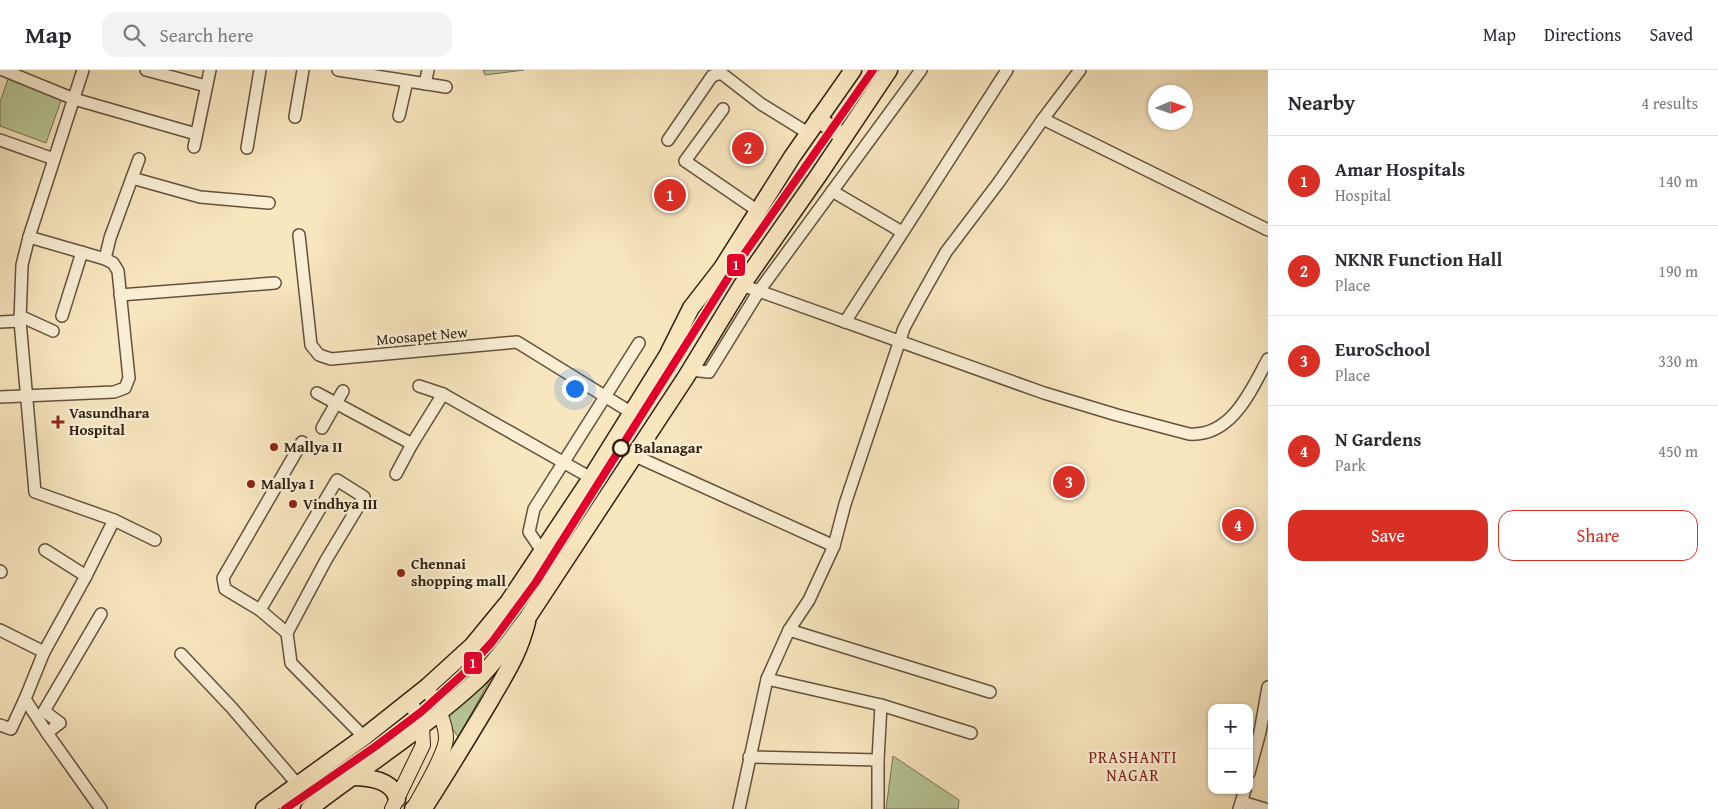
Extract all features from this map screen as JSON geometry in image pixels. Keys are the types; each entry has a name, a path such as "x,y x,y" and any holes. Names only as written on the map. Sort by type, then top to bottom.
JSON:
{"highway":[{"path":"264,809 364,737 427,687 478,638 509,601 632,413 667,356 691,308 722,268 808,133 854,70"},
{"path":"309,809 422,727 478,678 528,617 690,370 742,285 889,70"},
{"path":"818,119 844,137"},
{"path":"413,809 426,806 463,748 513,662 522,642 528,617"},
{"path":"351,777 381,781 390,785 396,791 395,804"}],"main road":[{"path":"413,809 444,748 446,734 427,687"},
{"path":"395,804 423,746 422,727 410,700"}],"street":[{"path":"3,70 74,99 196,134"},
{"path":"83,70 28,236 22,265 20,318 35,492 114,520 155,540"},
{"path":"146,70 206,86"},
{"path":"194,146 210,70"},
{"path":"247,148 260,70"},
{"path":"295,117 303,70"},
{"path":"338,70 384,74 407,81 446,87"},
{"path":"425,84 428,70"},
{"path":"690,370 709,372 759,291 921,70"},
{"path":"845,322 1007,70"},
{"path":"739,809 767,680 788,630 809,600 834,546 845,504 899,341 918,300 946,252 1080,70"},
{"path":"668,140 712,76 721,73 761,104 808,133"},
{"path":"399,116 407,81"},
{"path":"723,109 685,161 758,210"},
{"path":"1043,119 1268,230"},
{"path":"0,140 54,159"},
{"path":"105,259 110,238 139,159"},
{"path":"132,178 200,197 269,203"},
{"path":"832,191 902,232"},
{"name":"Moosapet New","path":"299,235 311,345 319,355 331,359 517,342 632,413"},
{"path":"0,397 114,392 126,388 129,378 118,271 113,263 28,236"},
{"path":"62,316 82,252"},
{"path":"120,295 275,283"},
{"path":"742,285 1044,393 1189,434 1198,435 1212,431 1227,421 1241,407 1268,358"},
{"path":"0,322 20,318 53,331"},
{"path":"542,551 529,532 534,509 639,342"},
{"path":"420,386 443,394 591,478"},
{"path":"322,428 343,391"},
{"path":"317,393 412,444"},
{"path":"396,474 443,394"},
{"path":"287,633 260,610 225,589 223,578 302,442"},
{"path":"633,455 834,546"},
{"path":"260,610 337,480 364,497 326,560 287,633 291,663 364,737"},
{"path":"0,725 11,729 44,652 114,520"},
{"path":"45,550 86,576"},
{"path":"47,733 60,723 44,710 101,614"},
{"path":"0,630 44,652"},
{"path":"788,630 990,692"},
{"path":"181,654 232,708 298,785"},
{"path":"767,680 881,705 971,733"},
{"path":"1253,762 1264,733 1268,687"},
{"path":"25,699 102,809"},
{"path":"878,809 881,705"},
{"path":"749,757 878,760"},
{"path":"1242,800 1264,809"}],"green space":[{"path":"483,70 524,70 485,75"},
{"path":"8,79 62,98 46,143 0,126 0,102"},
{"path":"495,671 458,737 444,716"},
{"path":"893,756 959,800 958,809 886,809"}],"transit line":[{"name":"1","path":"285,809 376,746 421,712 462,675 492,642 536,582 733,270 873,70"}],"place":[{"name":"NKNR Function Hall","path":"748,148"},
{"name":"Amar Hospitals","path":"670,195"},
{"name":"Vasundhara Hospital","path":"58,422"},
{"name":"Mallya II","path":"274,447"},
{"name":"Balanagar","path":"621,448"},
{"name":"EuroSchool","path":"1069,482"},
{"name":"Mallya I","path":"251,484"},
{"name":"Vindhya III","path":"293,504"},
{"name":"N Gardens","path":"1238,525"},
{"name":"Chennai shopping mall","path":"401,573"}],"district":[{"name":"PRASHANTI NAGAR","path":"1133,766"}]}
